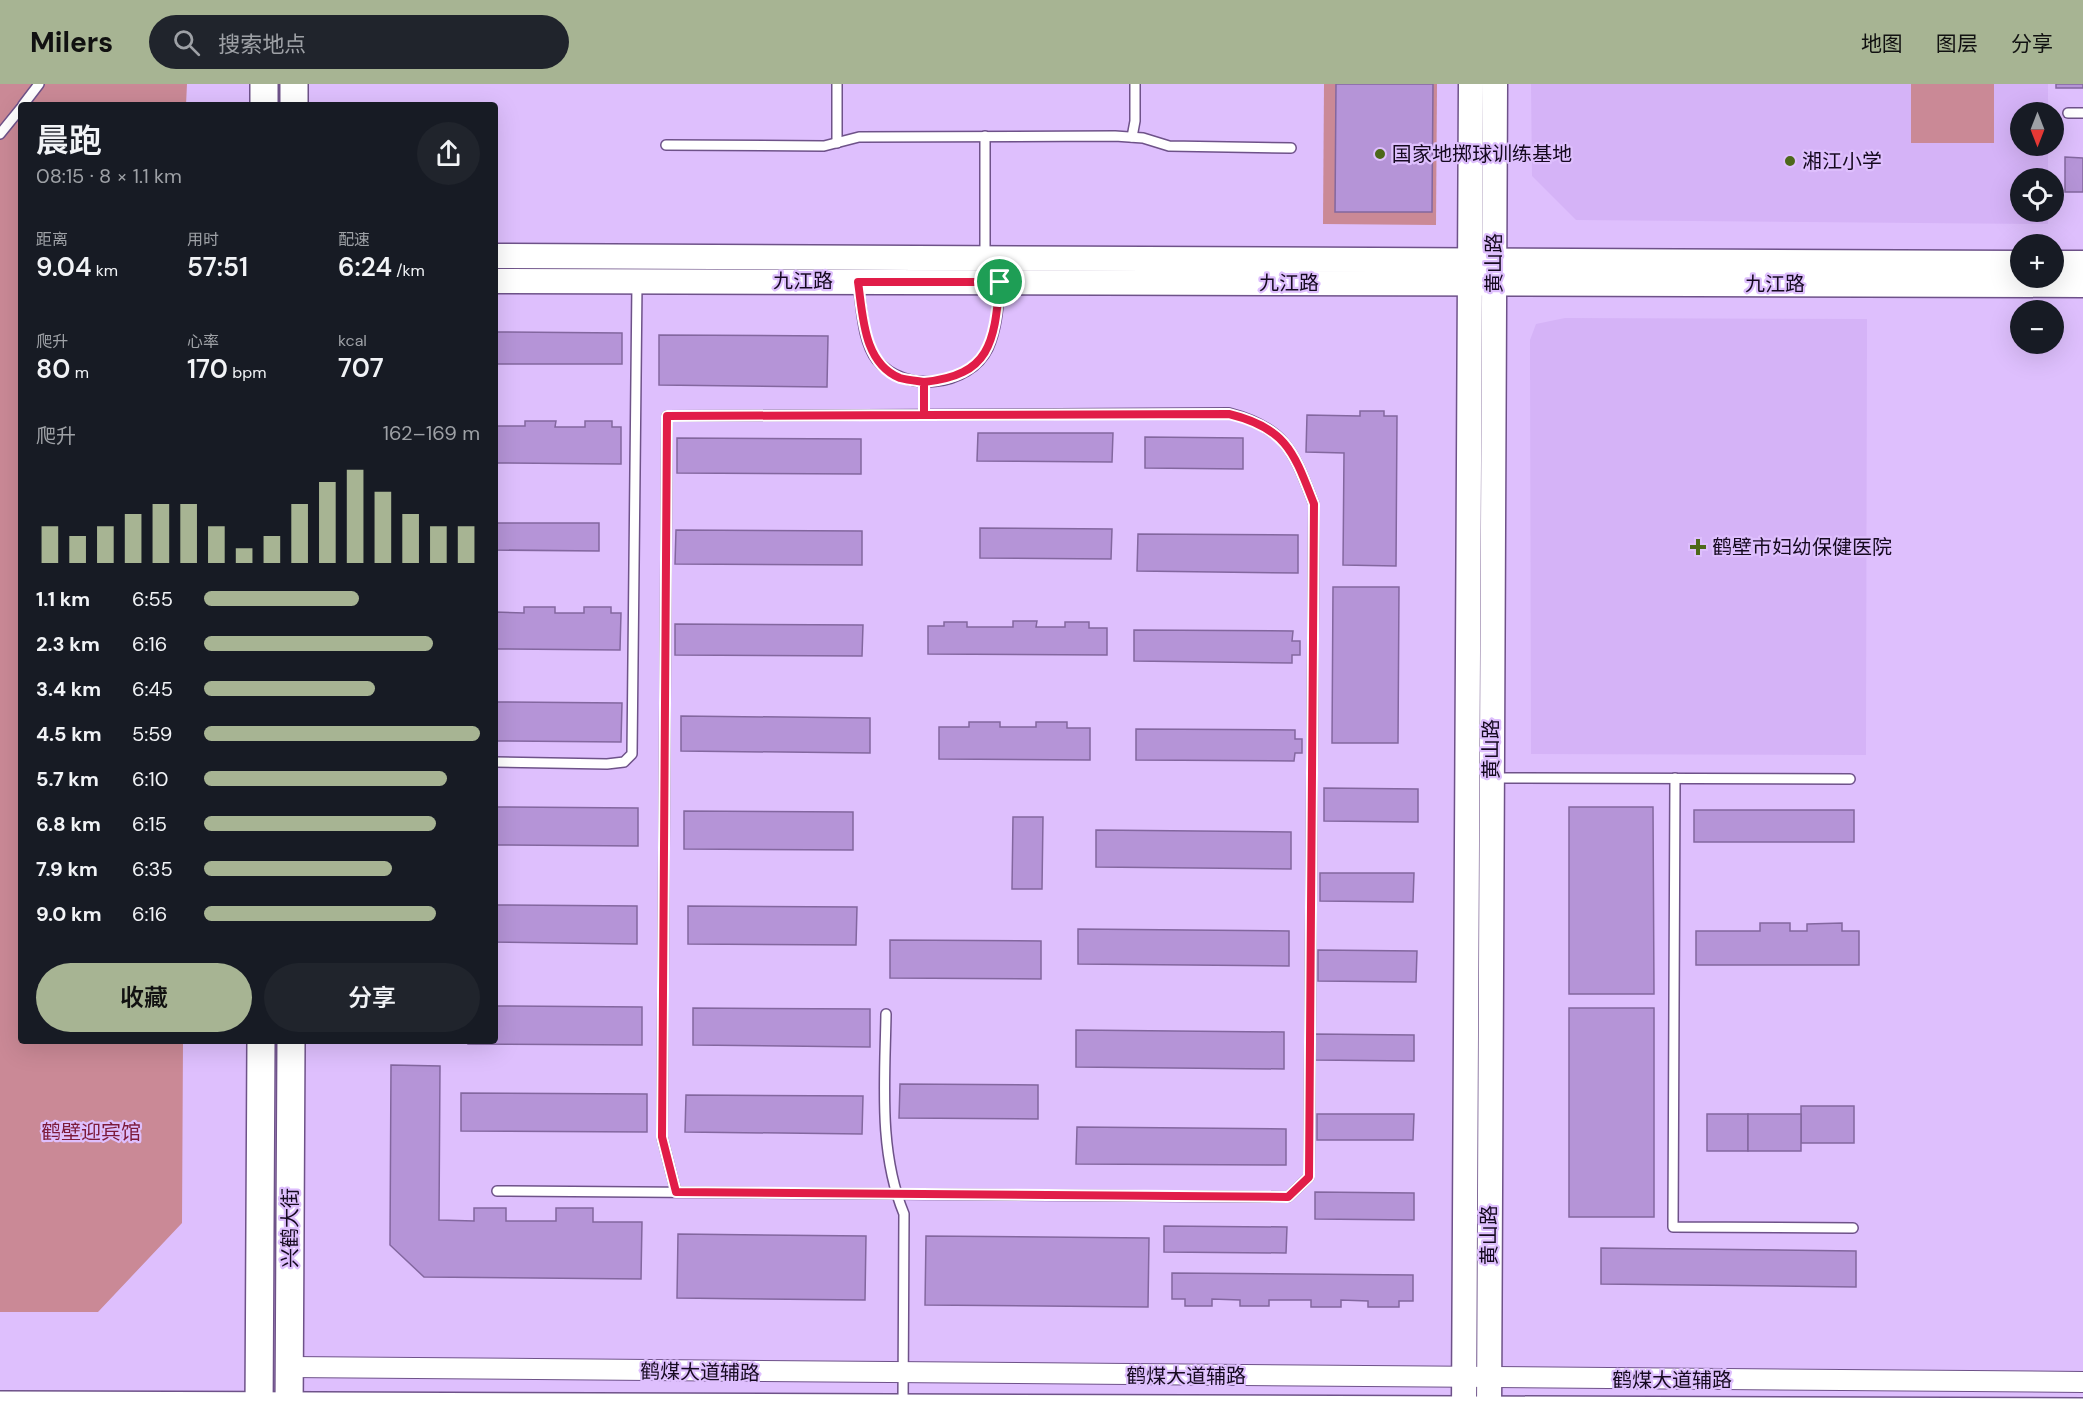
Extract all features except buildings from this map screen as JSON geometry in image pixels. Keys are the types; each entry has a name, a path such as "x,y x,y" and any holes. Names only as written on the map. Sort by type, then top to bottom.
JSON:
{"main road":[{"path":"264,84 264,102"},
{"path":"294,84 294,102"},
{"name":"兴鹤大街","path":"259,1410 261,1044"},
{"name":"兴鹤大街","path":"289,1410 291,1044"},
{"path":"0,1405 259,1410 903,1408 1477,1412 2083,1412"}],"street":[{"name":"黄山路","path":"1471,84 1470,272 1477,1412"},
{"name":"黄山路","path":"1477,1378 1491,778 1495,84"},
{"name":"九江路","path":"498,256 985,258 1470,272"},
{"name":"九江路","path":"498,281 1000,282 2010,262"},
{"path":"2064,263 2083,263"},
{"name":"九江路","path":"1494,272 2083,285"},
{"name":"鹤煤大道辅路","path":"289,1367 903,1374 2083,1382"}],"lane":[{"path":"25,102 39,84"},
{"path":"837,84 837,143"},
{"path":"1132,137 1135,121 1135,84"},
{"path":"0,134 18,111"},
{"path":"2068,113 2083,113"},
{"path":"666,145 824,146 859,136 985,136 1132,137 1169,146 1292,148"},
{"path":"985,136 985,258"},
{"path":"498,762 607,764 624,762 632,754 637,281"},
{"path":"858,282 865,332 877,360 900,377 924,382 949,379 972,369 987,349 996,324 1000,282"},
{"path":"924,382 924,415"},
{"path":"497,1191 1288,1197 1309,1177 1314,504 1295,454 1273,431 1246,418 1229,414 667,416 662,1137 676,1192"},
{"path":"1491,778 1850,779"},
{"path":"1675,778 1673,1227 1853,1228"},
{"path":"886,1014 885,1134 896,1194 904,1214 903,1408"}],"shaded area":[{"name":"湘江小学","path":"1531,84 2048,84 2048,102 2010,102 2010,156 2048,156 2048,168 2010,168 2010,222 2048,222 2048,224 1576,220 1532,176"},
{"name":"鹤壁市妇幼保健医院","path":"1565,318 1867,319 1866,755 1531,754 1530,340 1536,324"}],"green space":[{"name":"鹤壁迎宾馆","path":"0,84 187,84 186,102 18,102 18,1044 183,1044 182,1223 98,1312 0,1312"},
{"name":"国家地掷球训练基地","path":"1324,84 1437,84 1436,225 1323,224"},
{"path":"1911,84 1994,84 1994,143 1911,143"}],"place":[{"name":"国家地掷球训练基地","path":"1380,154"},
{"name":"湘江小学","path":"1790,161"},
{"name":"鹤壁市妇幼保健医院","path":"1698,547"}],"route":[{"path":"1000,282 858,282 865,332 877,360 900,377 924,382 924,415 667,416 662,1137 676,1192 1288,1197 1309,1177 1314,504 1295,454 1273,431 1246,418 1229,414 924,415 924,382 949,379 972,369 987,349 996,324 1000,282"}]}
